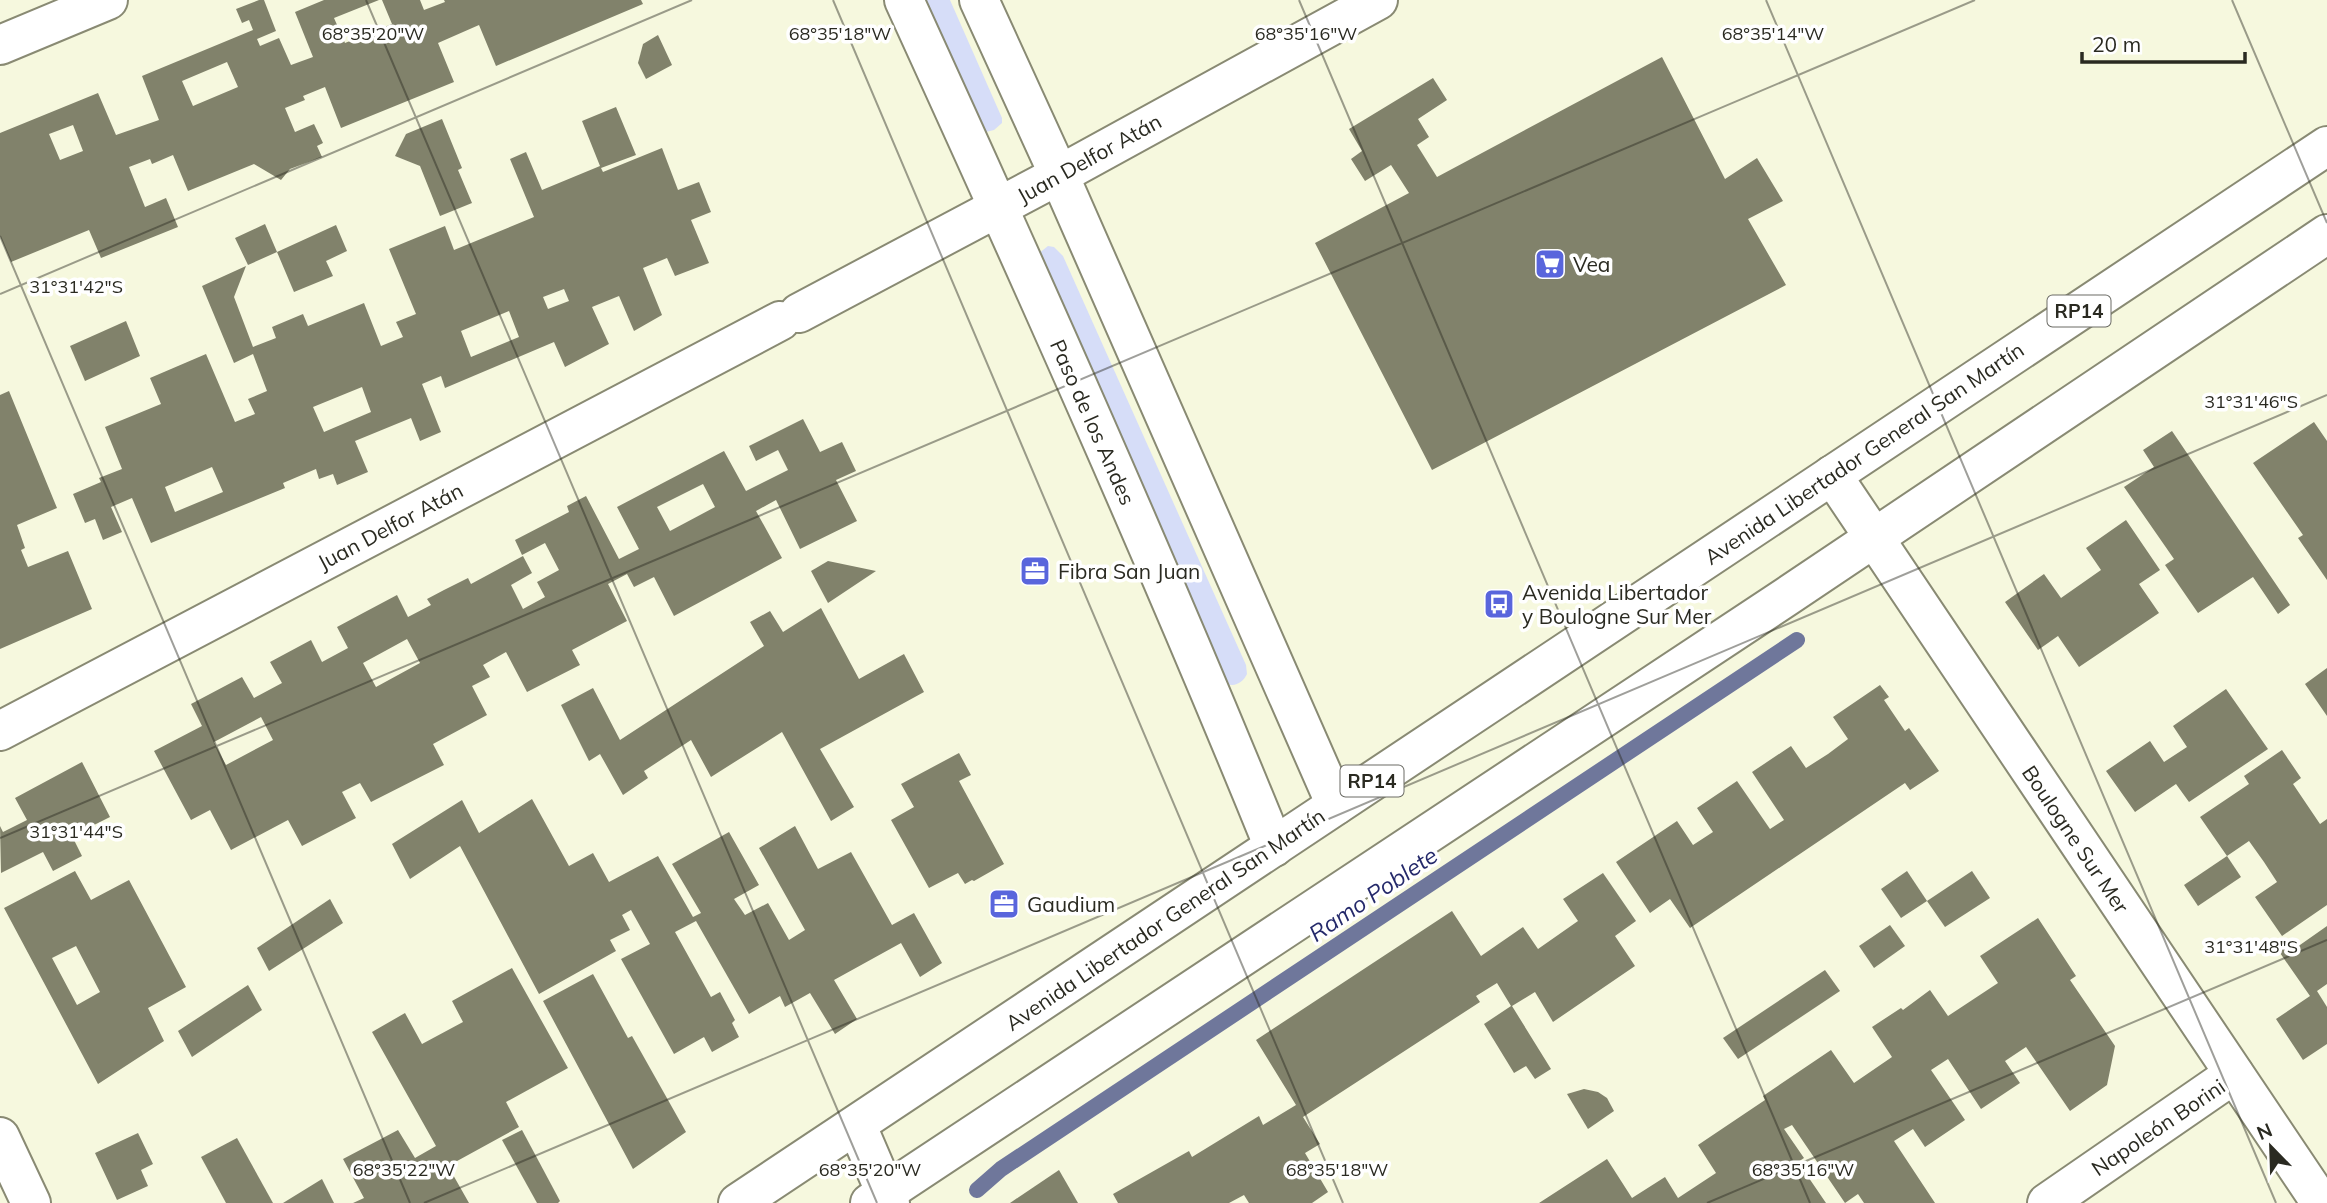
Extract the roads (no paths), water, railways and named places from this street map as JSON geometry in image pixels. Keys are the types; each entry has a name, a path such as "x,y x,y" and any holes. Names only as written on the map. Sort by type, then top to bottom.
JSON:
{"street":[{"path":"0,45 108,0"},
{"name":"Paso de los Andes","path":"904,0 999,207 1221,716 1274,847"},
{"path":"979,0 1059,175 1336,806"},
{"name":"Juan Delfor Atán","path":"0,731 999,207 1378,0"},
{"name":"Avenida Libertador General San Martín","path":"737,1203 857,1126 912,1086 2327,146"},
{"path":"857,1126 882,1200 2327,234"},
{"name":"Boulogne Sur Mer","path":"1832,475 2321,1203"},
{"name":"Napoleón Borini","path":"2047,1203 2234,1074"},
{"path":"0,1137 31,1203"}],"waterway":[{"name":"Ramo Poblete","path":"977,1190 1001,1169 1797,640"}],"place":[{"name":"Vea","path":"1550,264"},
{"name":"Fibra San Juan","path":"1035,571"},
{"name":"Avenida Libertador y Boulogne Sur Mer","path":"1499,604"},
{"name":"Gaudium","path":"1004,904"}]}
